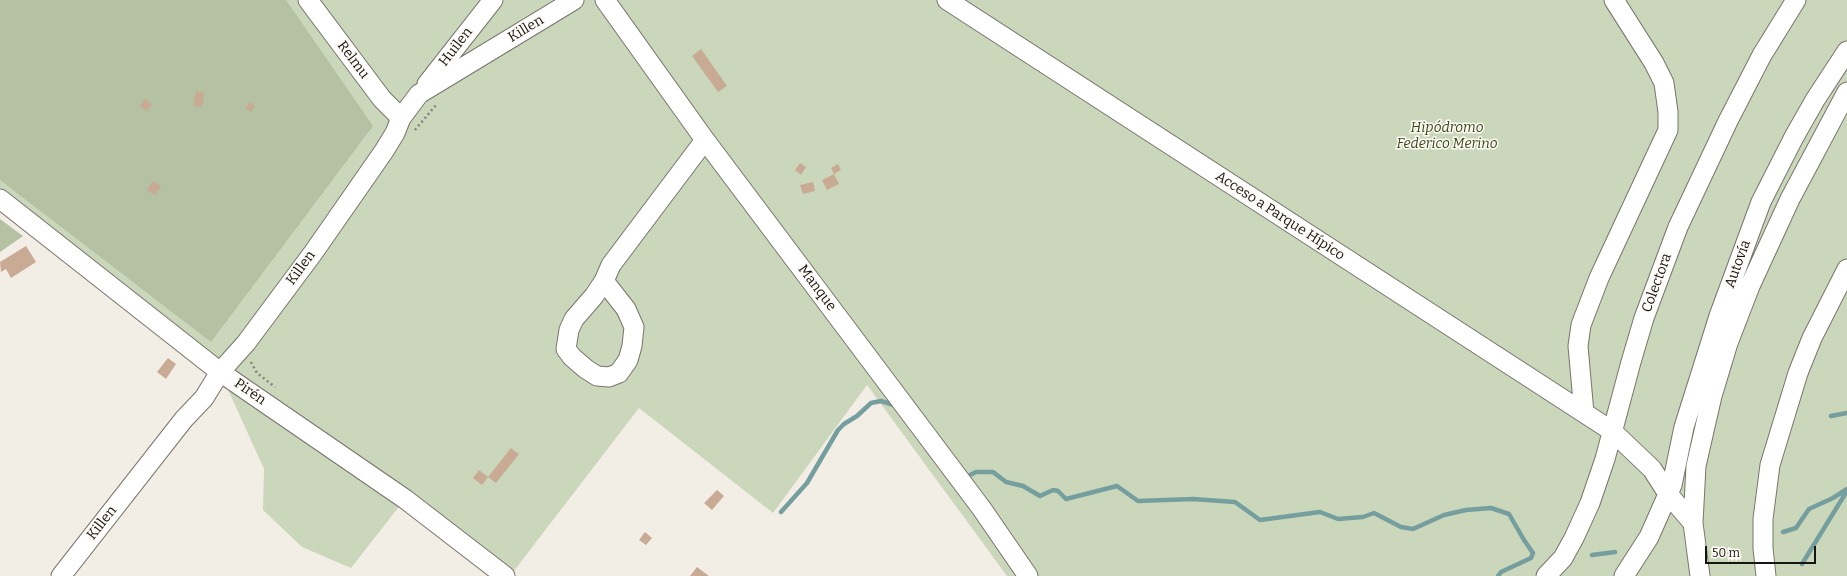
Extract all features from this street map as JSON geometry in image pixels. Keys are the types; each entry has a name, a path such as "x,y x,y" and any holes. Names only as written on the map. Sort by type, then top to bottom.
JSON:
{"street":[{"name":"Relmu","path":"308,0 382,99 401,118"},
{"name":"Huilen","path":"420,94 493,0"},
{"name":"Killen","path":"61,576 184,419 204,398 220,372 246,343 313,253 384,151 395,133 401,118 420,94 574,0"},
{"name":"Manque","path":"605,0 705,140 954,470 1028,576"},
{"name":"Acceso a Parque Hípico","path":"947,0 1612,431 1652,469 1668,494"},
{"path":"1584,413 1578,346 1581,325 1602,271 1668,130 1668,112 1664,83 1654,63 1614,0"},
{"name":"Colectora","path":"1546,576 1563,558 1574,538 1592,495 1605,459 1644,318 1678,227 1734,108 1762,55 1796,0"},
{"name":"Autovía","path":"1624,576 1649,537 1672,485 1686,419 1719,316 1761,202 1794,137 1815,100 1847,51"},
{"name":"Autovía","path":"1700,576 1693,523 1696,466 1712,396 1728,343 1750,286 1781,217 1847,92"},
{"path":"604,281 626,309 634,328 632,346 628,360 619,373 609,377 597,376 572,357 566,349 569,330 574,319 594,296 604,281 611,265 705,140"},
{"name":"Pirén","path":"0,199 220,372 405,499 505,576"},
{"path":"1766,576 1763,548 1763,519 1770,465 1798,373 1812,338 1847,269"},
{"path":"1668,494 1693,523"}],"green space":[{"name":"Hipódromo Federico Merino","path":"0,0 1847,0 1847,576 1007,576 867,385 773,513 639,408 510,576 405,499 351,568 302,547 263,510 264,469 220,372 0,199"},
{"path":"0,0 286,0 373,126 211,342 0,180"},
{"path":"0,219 23,236 0,252"}],"building":[{"path":"701,49 727,86 718,92 692,56"},
{"path":"196,91 204,93 202,107 193,106"},
{"path":"145,99 152,104 147,111 140,106"},
{"path":"250,102 255,106 251,112 245,108"},
{"path":"800,163 806,167 801,175 795,170"},
{"path":"838,164 841,170 834,174 831,168"},
{"path":"834,174 839,184 827,190 822,180"},
{"path":"153,181 161,186 155,195 147,190"},
{"path":"813,182 815,191 803,194 800,185"},
{"path":"26,246 36,262 11,278 6,269 1,272 0,262"},
{"path":"168,358 176,364 166,379 157,372"},
{"path":"511,448 519,454 496,483 488,477"},
{"path":"479,470 488,477 482,485 473,478"},
{"path":"717,490 724,496 712,510 704,503"},
{"path":"645,532 652,538 646,545 639,540"},
{"path":"697,567 709,576 690,576"}],"waterway":[{"path":"781,512 807,483 838,430 844,424 857,416 871,403 881,401 897,406"},
{"path":"1831,416 1847,413"},
{"path":"964,475 968,476 976,472 993,472 1006,482 1023,486 1040,496 1053,490 1058,491 1066,499 1117,486 1138,501 1193,499 1235,502 1260,520 1320,512 1338,519 1363,517 1374,513 1401,527 1413,529 1444,515 1466,510 1491,508 1509,514 1533,553 1531,558 1501,572 1498,576"},
{"path":"1783,532 1796,528 1809,509 1833,498 1847,489"},
{"path":"1802,564 1847,491"},
{"path":"1592,555 1615,552"}]}
